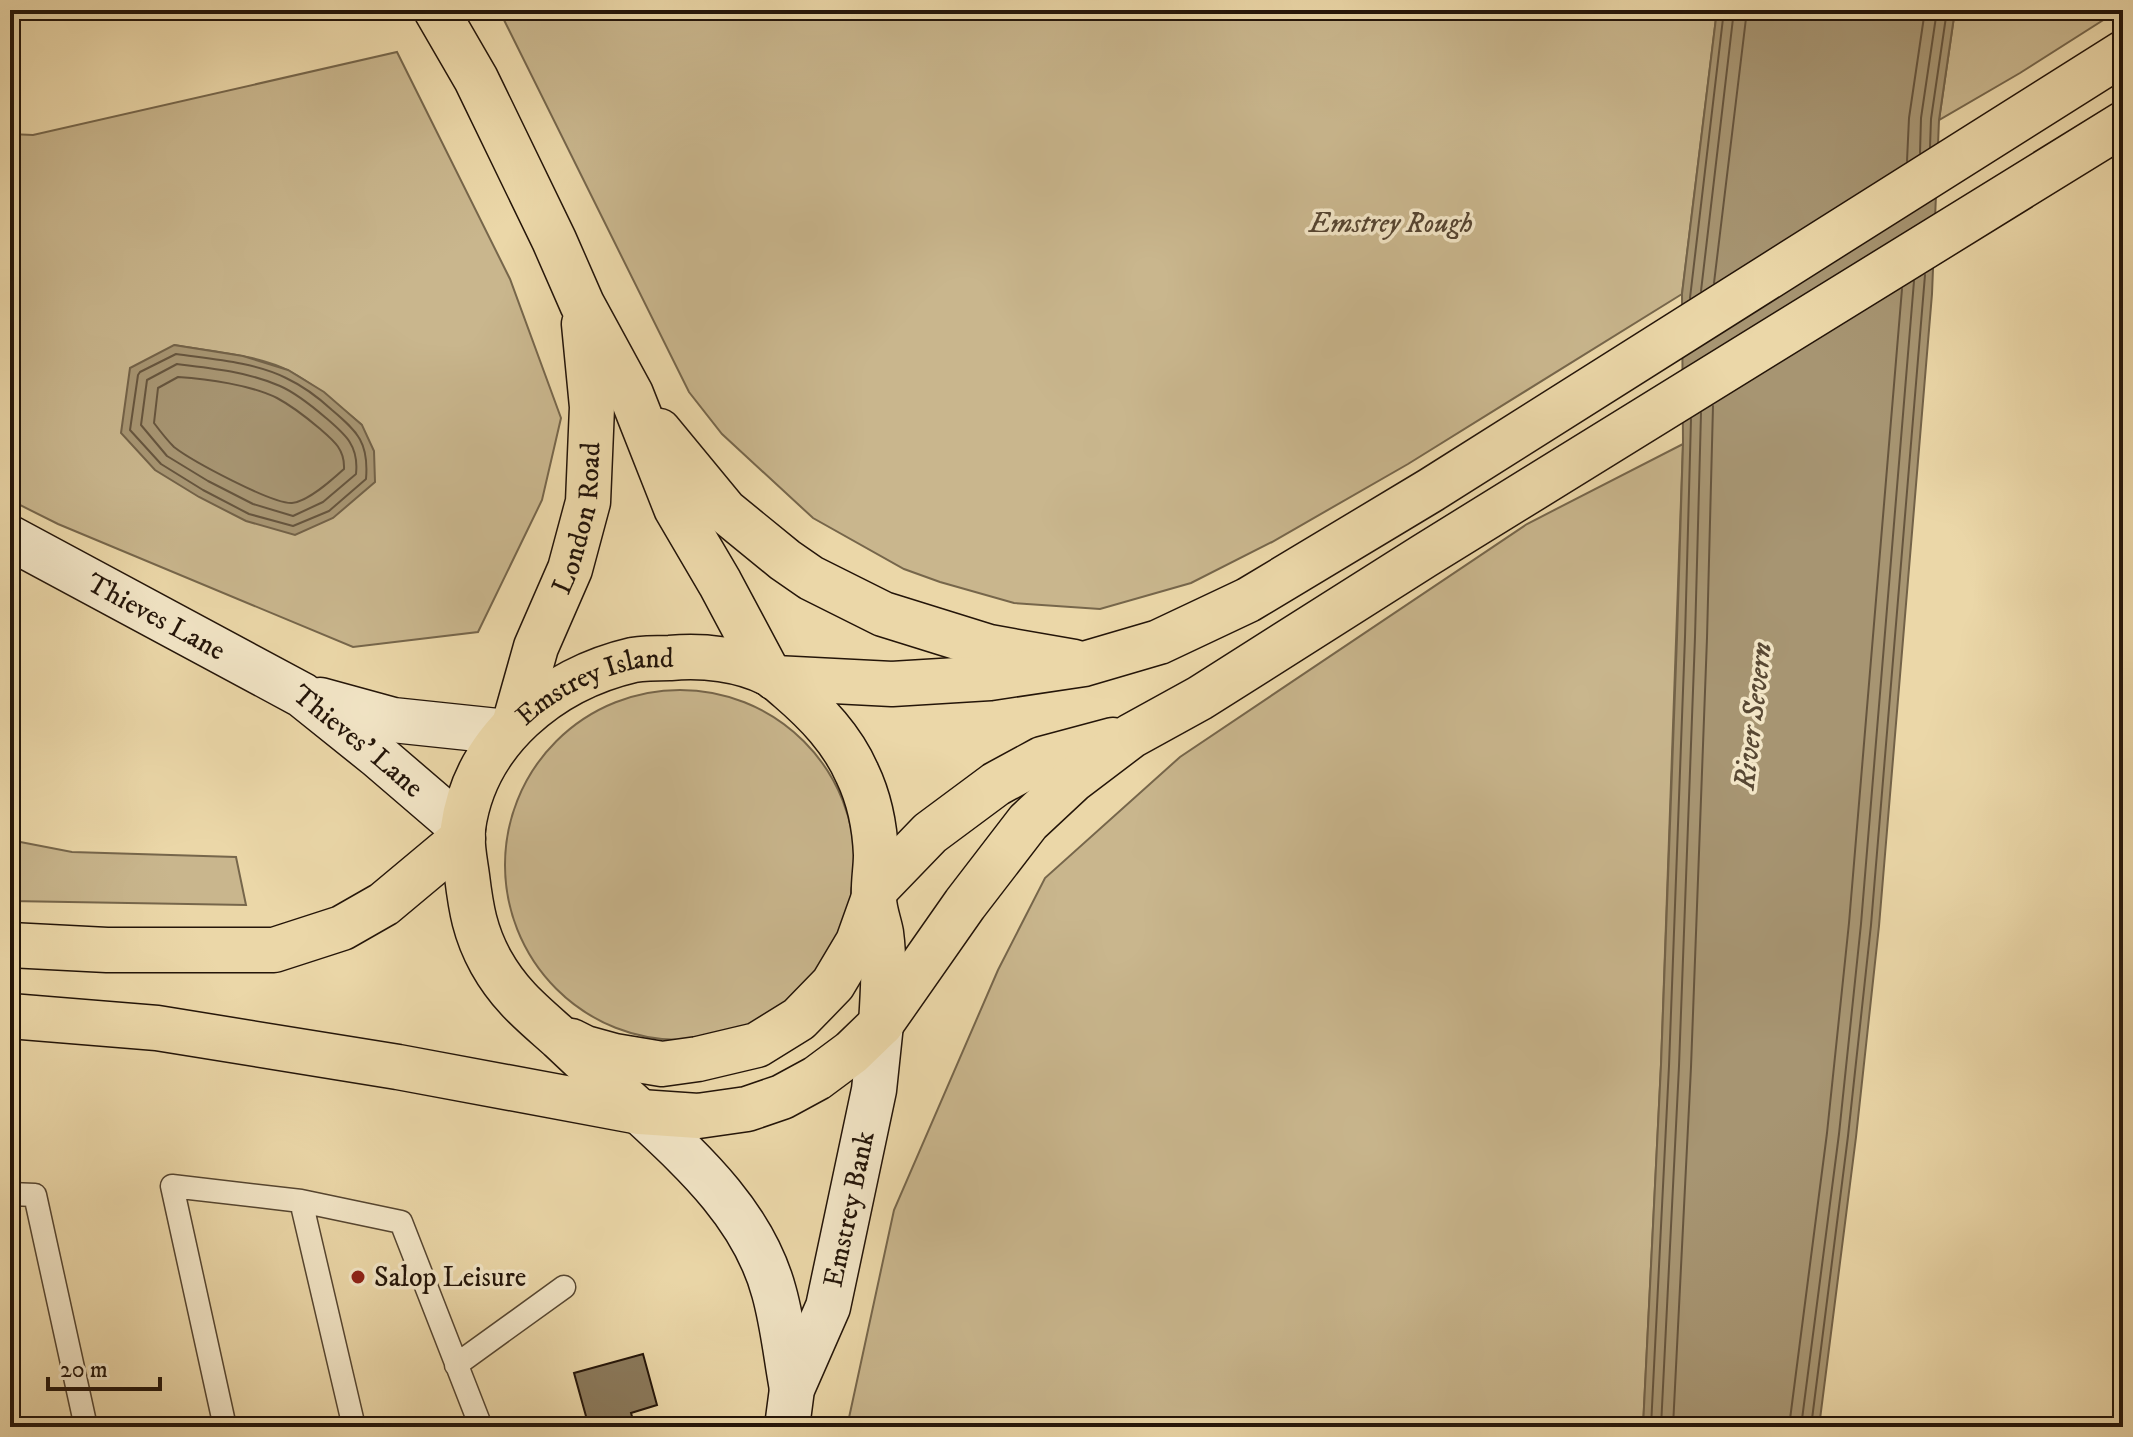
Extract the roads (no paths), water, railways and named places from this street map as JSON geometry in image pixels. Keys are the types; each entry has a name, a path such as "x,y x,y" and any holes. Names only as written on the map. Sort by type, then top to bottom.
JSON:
{"main road":[{"name":"London Road","path":"436,10 476,79 582,304 631,394 676,508 772,675"},
{"path":"772,675 892,684 990,678 1084,664 1159,642 1248,600 1431,490 2123,53"},
{"path":"10,1016 157,1028 398,1067 640,1112 698,1116 747,1109 782,1097 817,1078 852,1052 881,1024 965,904 1028,822 1073,780 1131,736 1200,698 2123,124"},
{"name":"London Road","path":"511,728 536,647 570,569 588,502 592,407 582,304"},
{"path":"631,394 674,452 725,511 811,578 883,614 989,647 1084,664"},
{"name":"Thieves Lane","path":"10,538 302,695"},
{"name":"Emstrey Island","path":"640,1112 534,1018 510,992 491,963 471,913 463,834 472,789 487,758 511,728 543,699 577,678 635,660 698,656 731,661 772,675 837,737 858,773 870,809 876,854 874,895 884,977 881,1024"},
{"name":"Thieves' Lane","path":"302,695 393,720 511,728"},
{"name":"Thieves' Lane","path":"302,695 378,756 463,834"},
{"path":"874,895 930,833 996,784 1042,759 1131,736"},
{"path":"10,945 107,950 274,950 342,928 384,904 463,834"},
{"name":"Emstrey Island","path":"553,1033 585,1048 662,1064 757,1045 799,1019 833,984 858,942 874,895"},
{"name":"Emstrey Bank","path":"789,1408 828,1307 874,1090 881,1024"},
{"name":"Emstrey Bank","path":"640,1112 686,1155 722,1195 754,1241 773,1290 789,1408"}],"lane":[{"path":"225,1427 172,1186 301,1201 401,1222 481,1427"},
{"path":"10,1194 35,1195 86,1427"},
{"path":"301,1201 354,1427"},
{"path":"456,1365 564,1287"}],"water":[{"name":"River Severn","path":"1717,10 1955,10 1939,120 1932,294 1879,926 1819,1427 1643,1427 1661,1065 1677,637 1683,444 1682,294"},
{"path":"174,345 243,356 288,370 324,392 362,425 374,451 375,482 333,518 295,535 246,521 155,470 121,433 130,368"}],"place":[{"name":"Salop Leisure","path":"358,1277"}],"park label":[{"name":"Emstrey Rough","path":"1391,223"}]}
